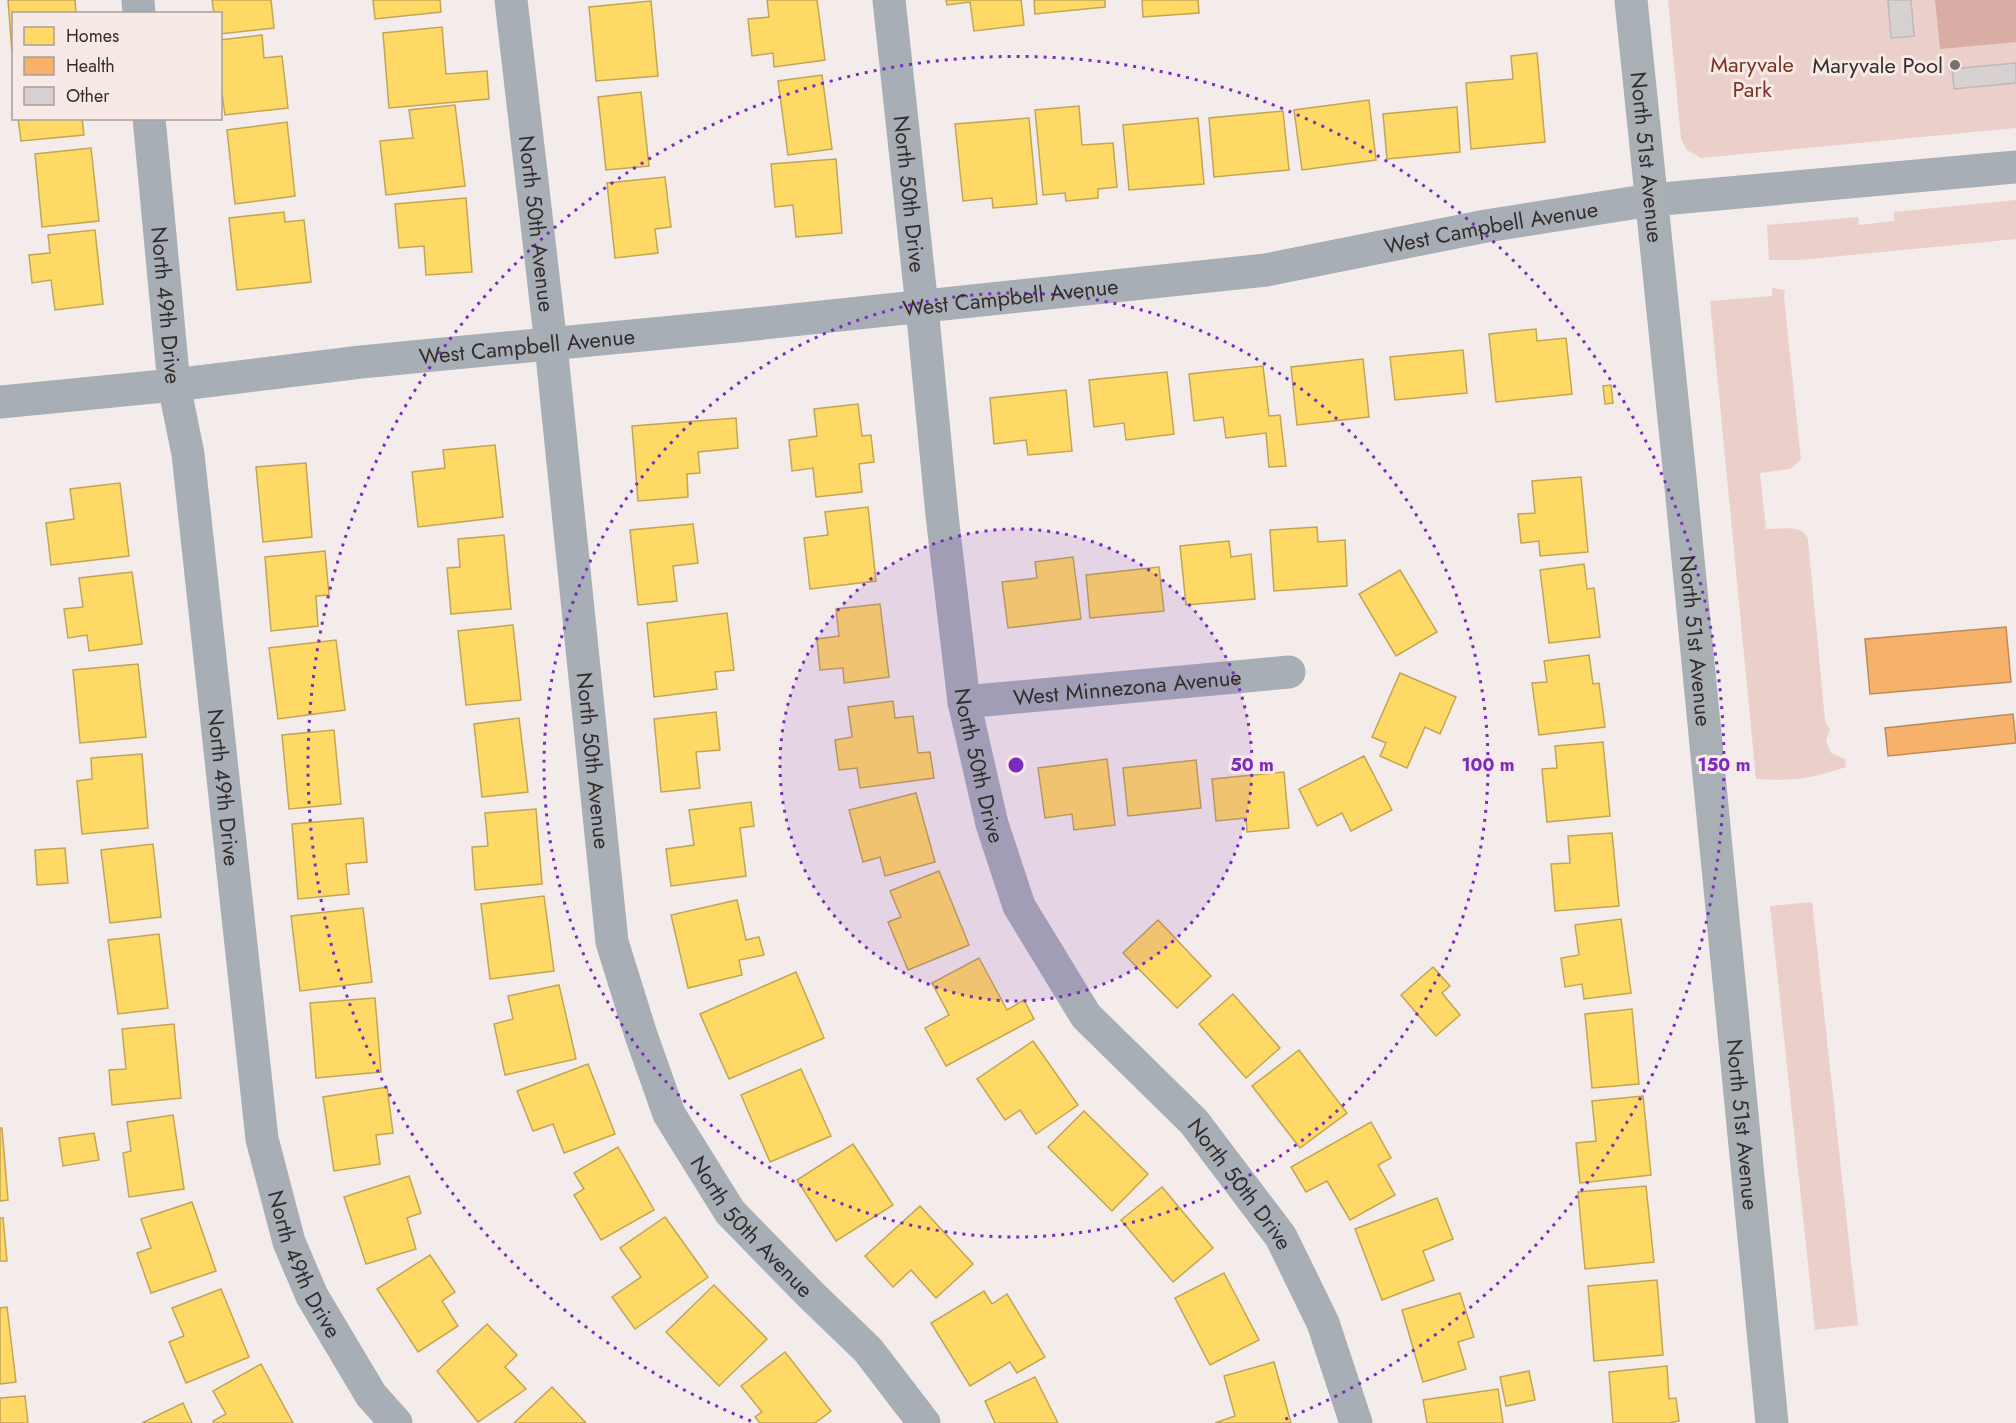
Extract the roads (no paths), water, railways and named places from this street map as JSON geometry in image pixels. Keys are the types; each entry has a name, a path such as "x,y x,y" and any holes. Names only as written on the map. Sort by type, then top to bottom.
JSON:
{"main road":[{"name":"North 51st Avenue","path":"1631,0 1682,489 1772,1423"}],"street":[{"name":"North 50th Avenue","path":"511,0 551,345 612,942 669,1114 730,1212 868,1350 924,1423"},
{"name":"North 50th Drive","path":"889,0 942,515 964,702 992,824 1019,906 1086,1016 1194,1122 1281,1237 1323,1323 1356,1423"},
{"name":"North 49th Drive","path":"149,120 174,385 188,454 262,1139 289,1242 312,1296 371,1395 396,1423"},
{"name":"West Campbell Avenue","path":"0,402 174,385 361,362 551,345 1266,270 1486,226 1651,200 2016,167"},
{"name":"West Minnezona Avenue","path":"964,702 1289,672"}],"place":[{"name":"Maryvale Pool","path":"1955,65"}],"park label":[{"name":"Maryvale Park","path":"1752,76"}]}
